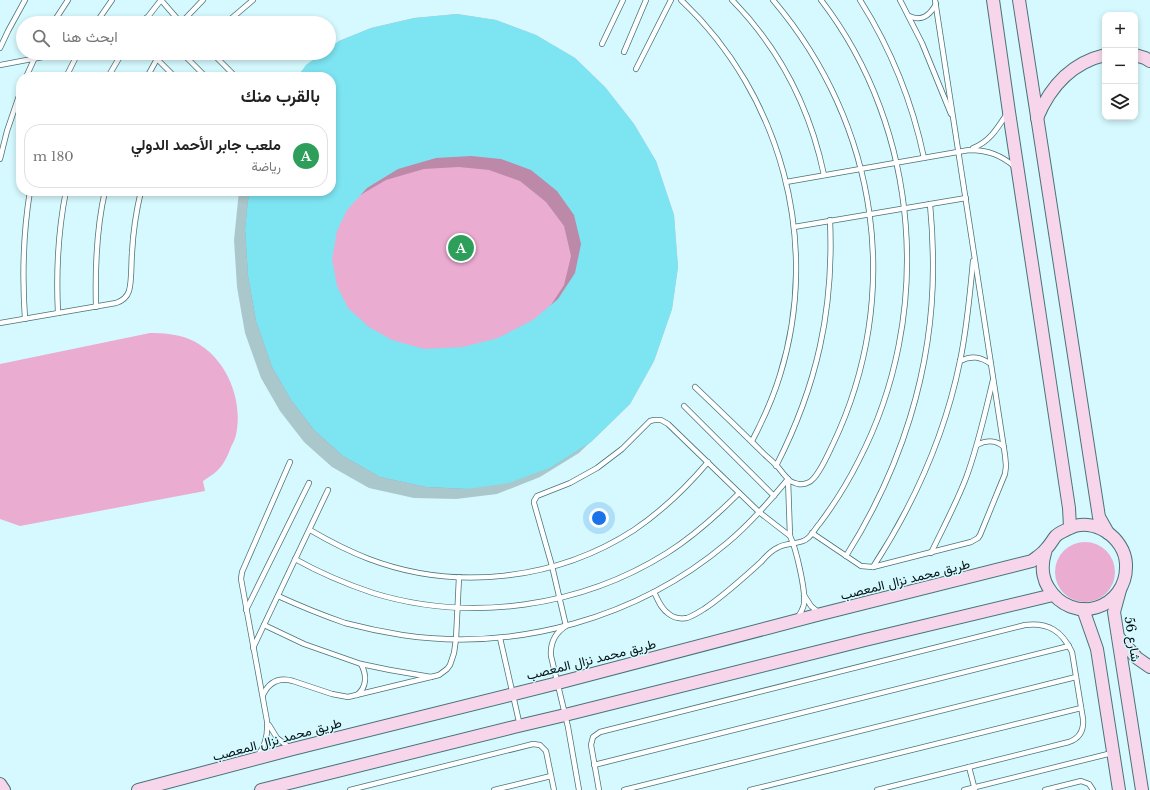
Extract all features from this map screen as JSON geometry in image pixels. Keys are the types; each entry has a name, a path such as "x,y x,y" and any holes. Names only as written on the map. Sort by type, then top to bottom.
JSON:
{"street":[{"path":"993,0 1017,169 1069,508 1070,527"},
{"path":"1019,0 1099,517 1108,533"},
{"path":"1037,118 1043,104 1061,79 1086,61 1102,56"},
{"path":"1138,56 1150,61"},
{"path":"1083,525 1096,527 1108,533 1117,541 1123,552 1126,563 1125,576 1121,587 1105,604 1095,608 1072,608 1062,603 1053,595 1045,581 1042,565 1046,549 1056,536 1070,527 1083,525"},
{"name":"طريق محمد نزال المعصب","path":"138,790 822,614 1032,562 1046,549"},
{"name":"شارع 56","path":"1121,587 1114,612 1142,790"},
{"path":"261,790 864,640 1053,595"},
{"path":"1083,609 1097,649 1119,790"},
{"path":"1118,638 1137,658 1150,667"},
{"path":"0,784 4,790"},
{"path":"0,788 4,790"}],"lane":[{"path":"16,16 25,0"},
{"path":"58,16 68,0"},
{"path":"101,16 112,0"},
{"path":"148,16 161,0 175,16"},
{"path":"188,16 203,0"},
{"path":"234,16 253,0"},
{"path":"602,44 623,0"},
{"path":"624,52 646,0"},
{"path":"636,68 671,0"},
{"path":"682,0 714,34 745,79 760,107 778,152 786,182 794,227 796,283 789,338 774,392 752,441"},
{"path":"732,0 763,36 776,54 790,79 811,126 824,175"},
{"path":"695,387 752,441 788,479 792,482 801,484 810,482 822,465 839,432 852,397 866,343 871,306 873,263 870,214 856,149 845,118 825,76 805,41 774,0"},
{"path":"654,592 662,608 670,616 681,618 692,616 710,605 734,586 775,549 780,546 807,539 841,492 862,455 879,415 891,380 898,350 905,307 908,258 904,208 896,162 884,120 868,79 848,40 821,0"},
{"path":"860,0 876,26 901,80 914,118 924,158"},
{"path":"900,0 922,43 954,121"},
{"path":"909,16 917,19 925,17 932,12 935,2"},
{"path":"812,533 861,566 873,567 971,542 978,538 1005,474 1006,460 935,2"},
{"path":"0,48 16,16"},
{"path":"0,65 24,60"},
{"path":"28,72 33,60"},
{"path":"68,72 74,60"},
{"path":"111,72 118,60"},
{"path":"150,72 156,60"},
{"path":"158,60 170,72"},
{"path":"189,60 201,72"},
{"path":"219,60 231,72"},
{"path":"0,159 16,105"},
{"path":"786,182 969,150 989,139 1009,112"},
{"path":"969,150 993,153 1007,160 1017,169"},
{"path":"25,319 23,252 24,230 29,196"},
{"path":"58,313 58,246 65,196"},
{"path":"96,307 96,251 98,226 104,196"},
{"path":"0,323 96,307 119,302 125,299 130,287 134,226 140,196"},
{"path":"794,227 966,198"},
{"path":"846,556 870,516 889,478 917,396 925,360 932,305 933,268 930,204"},
{"path":"776,466 791,437 804,405 814,373 822,339 830,289 830,220"},
{"path":"873,567 900,523 924,475 945,419 960,361 974,253"},
{"path":"960,361 975,357 983,359 991,364"},
{"path":"931,553 957,501 967,477 977,445 993,378"},
{"path":"684,406 774,496"},
{"path":"566,626 552,566 534,503 535,498 570,483 597,468 622,449 647,423 654,420 661,420 668,424 739,493 790,536"},
{"path":"977,445 983,442 992,442 999,444 1004,448"},
{"path":"255,759 263,748 268,728 241,579 242,572 290,462"},
{"path":"310,530 350,551 392,567 421,573 459,577 521,574 580,557 599,549 634,530 671,501 695,478 708,462"},
{"path":"278,596 312,611 346,623 382,632 419,637 456,639 500,638 566,626 625,606 654,592 692,569 727,543 760,512 788,479"},
{"path":"788,479 790,536 793,543 804,594 811,606 822,614"},
{"path":"246,610 308,483"},
{"path":"253,648 328,490"},
{"path":"295,559 334,578 374,593 429,605 458,608 484,608 535,603 560,598 605,584 648,564 668,552 705,525 739,493"},
{"path":"263,695 275,681 287,679 339,696 348,697 434,677 443,673 450,665 454,653 459,577"},
{"path":"795,621 802,608 804,594"},
{"path":"599,790 590,745 596,734 600,732 1025,625 1033,624 1050,627 1063,637 1072,652 1084,724 1081,733 1073,740 877,790"},
{"path":"264,625 304,644 361,664 434,677"},
{"path":"566,626 557,633 554,638 551,656 565,715 579,790"},
{"path":"500,638 520,726"},
{"path":"594,765 1069,646"},
{"path":"356,696 364,687 366,681 366,675 361,664"},
{"path":"624,790 1076,677"},
{"path":"750,790 1081,708"},
{"path":"267,721 277,738 293,749"},
{"path":"350,790 533,744 540,745 546,751 554,790"},
{"path":"964,790 975,789 1113,753"},
{"path":"969,767 975,789"},
{"path":"494,790 551,776"},
{"path":"1045,790 1081,781 1089,784 1093,790"}],"shaded area":[{"path":"457,14 496,20 536,35 575,58 605,87 634,124 656,161 674,215 678,267 672,309 654,361 630,404 591,442 552,467 468,489 426,487 380,477 343,456 315,431 291,400 272,367 256,321 248,276 245,229 248,196 336,196 336,72 321,72 306,65 313,60 336,60 336,45 339,41 371,28 414,18"},
{"path":"150,333 180,336 202,346 213,355 222,366 234,392 238,421 236,436 222,465 216,472 203,481 205,491 20,526 0,519 0,364"},
{"path":"1079,542 1091,542 1102,547 1110,555 1115,566 1113,584 1102,597 1091,602 1079,602 1068,597 1060,589 1055,578 1055,566 1060,555 1068,547"}],"building":[{"path":"457,14 496,20 536,35 575,58 605,87 634,124 656,161 674,215 678,267 672,309 654,361 630,404 591,442 552,467 509,483 468,489 426,487 380,477 343,456 315,431 291,400 272,367 256,321 248,276 245,229 248,196 336,196 336,72 301,72 306,65 313,60 336,60 336,43 371,28 414,18","holes":["471,156 501,159 531,170 557,191 574,215 581,244 575,273 558,299 533,320 498,338 463,347 424,349 392,340 369,327 348,308 337,286 332,259 337,231 347,210 367,188 398,169 436,158"]}],"place":[{"name":"ملعب جابر الأحمد الدولي","path":"461,248"}]}
